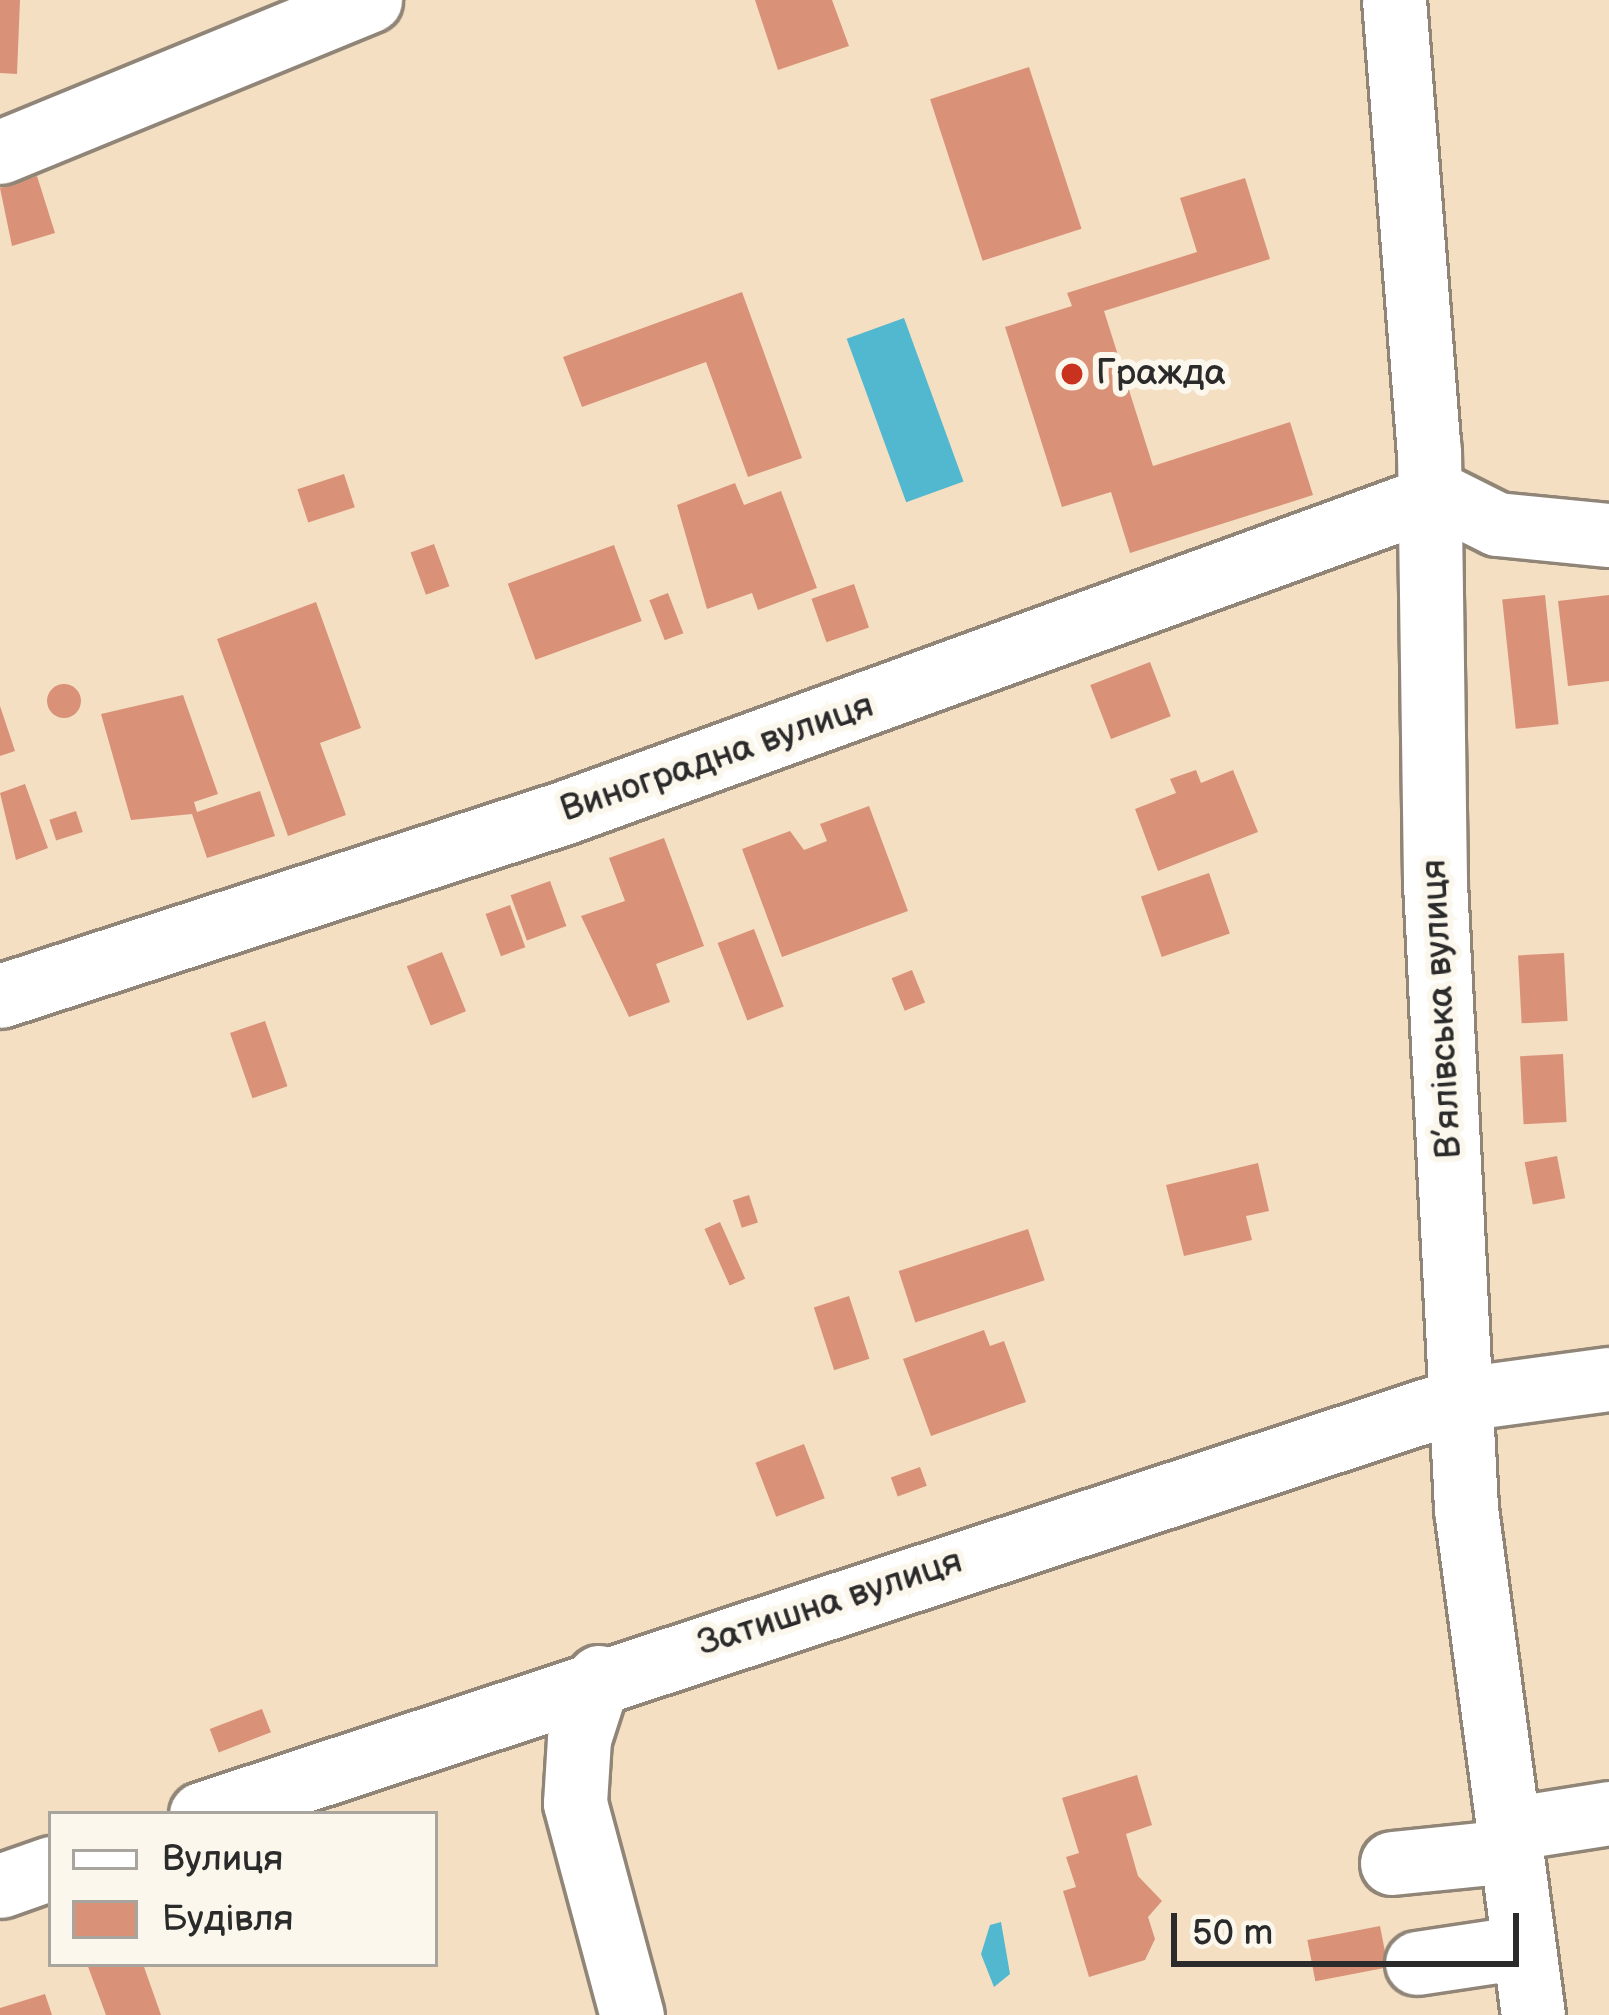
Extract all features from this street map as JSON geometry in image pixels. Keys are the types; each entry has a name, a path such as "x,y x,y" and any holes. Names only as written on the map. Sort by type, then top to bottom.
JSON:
{"street":[{"path":"0,152 370,0"},
{"name":"В’ялівська вулиця","path":"1394,0 1427,494 1461,1400 1533,2015"},
{"path":"1427,494 1527,554 1609,536"},
{"name":"Виноградна вулиця","path":"0,996 563,813 1427,494"},
{"name":"Затишна вулиця","path":"210,1811 599,1677 1461,1400 1609,1379"},
{"path":"599,1677 578,1738 575,1803 632,2015"},
{"path":"1392,1863 1509,1840 1609,1813"},
{"path":"0,1886 48,1869"},
{"path":"1417,1963 1523,1947"}],"water":[{"path":"904,318 964,482 906,502 847,339"},
{"path":"1001,1922 1010,1974 994,1987 981,1954 990,1925"}],"building":[{"path":"0,0 20,0 17,74 0,73"},
{"path":"755,0 832,0 849,46 778,70"},
{"path":"1029,67 1082,229 983,261 930,99"},
{"path":"37,176 55,233 12,246 0,188"},
{"name":"Гражда","path":"1245,178 1270,259 1104,311 1153,466 1290,422 1313,495 1130,553 1111,492 1062,507 1005,327 1072,306 1067,293 1197,252 1180,198"},
{"path":"742,292 802,458 748,477 706,362 582,407 563,357"},
{"path":"344,474 355,507 308,522 297,489"},
{"path":"735,483 744,505 781,491 817,588 758,610 752,593 707,609 677,505"},
{"path":"434,544 449,586 426,595 411,553"},
{"path":"614,545 642,621 536,660 508,584"},
{"path":"854,584 869,627 826,642 811,599"},
{"path":"668,593 683,633 665,640 649,600"},
{"path":"1545,595 1559,724 1516,729 1502,599"},
{"path":"1609,595 1609,681 1568,686 1558,601"},
{"path":"316,602 361,728 320,743 346,815 288,836 217,639"},
{"path":"1150,662 1171,716 1111,739 1090,685"},
{"path":"64,684 76,689 81,701 76,713 64,718 52,713 47,701 52,689"},
{"path":"183,695 218,794 194,802 197,812 260,791 275,836 207,858 192,814 131,820 101,714"},
{"path":"0,706 15,751 0,756"},
{"path":"1196,770 1201,783 1233,770 1258,832 1158,871 1135,809 1176,793 1170,779"},
{"path":"25,784 48,848 16,860 0,793"},
{"path":"869,806 908,911 782,957 742,849 790,831 804,850 827,841 820,824"},
{"path":"76,811 83,832 56,841 49,820"},
{"path":"664,838 704,946 656,964 670,1002 629,1017 581,916 625,901 609,858"},
{"path":"1209,873 1230,934 1162,957 1141,896"},
{"path":"550,881 566,926 527,940 511,895"},
{"path":"510,905 525,947 501,956 486,914"},
{"path":"754,929 784,1006 747,1020 718,943"},
{"path":"442,952 466,1011 431,1026 407,966"},
{"path":"1564,953 1568,1021 1522,1023 1518,955"},
{"path":"912,970 925,1002 905,1011 892,978"},
{"path":"265,1021 287,1086 252,1098 230,1033"},
{"path":"1563,1054 1567,1122 1524,1124 1520,1056"},
{"path":"1557,1156 1565,1198 1533,1205 1525,1162"},
{"path":"1258,1163 1269,1211 1246,1216 1252,1240 1184,1256 1166,1185"},
{"path":"749,1195 758,1223 742,1228 733,1200"},
{"path":"720,1222 745,1279 730,1286 704,1229"},
{"path":"1028,1229 1045,1280 915,1322 899,1271"},
{"path":"849,1296 869,1359 834,1370 814,1307"},
{"path":"984,1330 990,1346 1004,1341 1026,1402 931,1436 903,1359"},
{"path":"804,1444 825,1498 776,1517 755,1463"},
{"path":"920,1467 927,1486 898,1496 891,1478"},
{"path":"262,1709 271,1732 219,1752 210,1729"},
{"path":"1137,1775 1152,1825 1126,1834 1138,1876 1162,1901 1148,1917 1155,1939 1145,1960 1089,1977 1063,1891 1076,1887 1066,1857 1079,1853 1062,1798"},
{"path":"1380,1926 1388,1967 1315,1981 1307,1940"},
{"path":"88,1967 144,1967 161,2015 106,2015"},
{"path":"45,1994 52,2015 0,2015 0,2008"}],"place":[{"name":"Гражда","path":"1072,374"}]}
